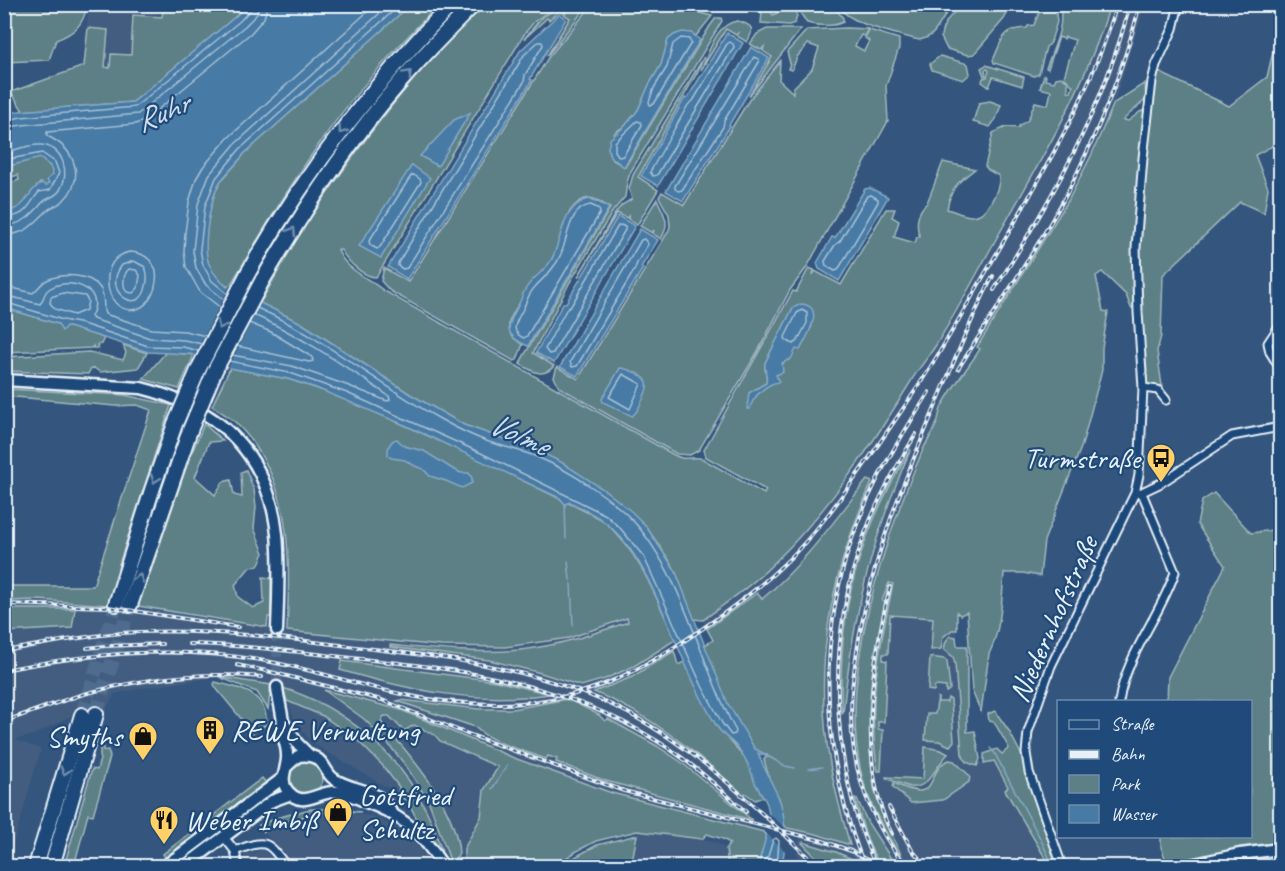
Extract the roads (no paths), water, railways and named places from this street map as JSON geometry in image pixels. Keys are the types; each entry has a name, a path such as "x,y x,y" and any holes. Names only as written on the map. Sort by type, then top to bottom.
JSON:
{"highway":[{"path":"452,4 392,68 340,133 289,206 248,273 200,368 176,424 152,489 123,605 215,370 262,281 313,199 377,110 402,80 474,4"},
{"path":"36,867 89,714 52,867"}],"main road":[{"path":"4,380 141,388 192,405 230,432 254,460 271,502 278,553 278,630"},
{"path":"277,687 287,755 283,778 291,794 306,800 332,791 355,796 391,812 421,836 443,867"},
{"path":"283,722 297,743 309,755 320,761 337,781 379,798 387,804 391,812"},
{"path":"286,766 296,758 309,755"},
{"path":"321,793 327,783 327,771"},
{"path":"165,867 283,778"},
{"path":"185,867 272,801 291,794"},
{"path":"1186,867 1240,854 1281,849"}],"street":[{"name":"Niedernhofstraße","path":"1062,867 1029,772 1026,753 1028,732 1051,666 1139,493 1143,388 1136,248 1143,158 1152,81 1156,65 1173,29 1179,4"},
{"path":"1281,325 1270,339 1268,348 1281,368"},
{"path":"1143,388 1158,390 1166,400"},
{"path":"1120,700 1127,671 1168,593 1175,572 1139,493 1232,436 1281,427"},
{"path":"224,837 235,851 238,867"},
{"path":"235,851 264,843 274,850 286,867"}],"water":[{"name":"Ruhr","path":"247,5 410,5 244,154 220,182 213,199 208,223 206,246 212,270 226,286 301,323 410,394 464,425 540,452 561,462 606,491 645,525 675,570 728,704 755,749 768,757 758,753 778,796 783,813 785,840 782,866 759,866 769,820 766,801 738,748 718,729 708,712 639,562 623,539 602,520 570,502 565,504 560,498 407,426 316,388 288,379 230,368 190,354 148,352 66,326 62,331 58,324 5,308 4,213 19,207 32,190 42,183 46,186 49,183 47,180 53,174 50,166 40,158 5,167 5,115 19,111 133,102"},
{"path":"559,14 566,19 530,79 532,80 407,279 388,267 520,51"},
{"path":"682,32 691,33 700,40 624,167 610,156 608,148 610,139 638,110 661,65 668,40"},
{"path":"727,33 743,43 658,186 641,176 685,98 687,99"},
{"path":"751,47 769,58 683,201 666,191"},
{"path":"470,113 438,166 420,156 454,120"},
{"path":"412,165 430,178 381,258 359,246"},
{"path":"870,188 888,197 839,281 819,269 817,263 865,189"},
{"path":"589,199 609,208 528,346 511,335 509,326 511,321 524,292 552,259 568,215 580,202"},
{"path":"618,216 635,226 554,363 536,353 563,303 566,303"},
{"path":"640,229 658,240 577,376 560,367"},
{"path":"801,304 809,306 814,316 800,350 796,349 791,359 782,363 783,372 776,375 779,382 761,391 750,409 747,409 749,393 766,383 765,363 793,308"},
{"path":"620,368 639,375 647,382 643,399 632,416 603,402 602,399"},
{"path":"397,439 404,446 424,451 461,473 469,473 472,483 462,488 430,476 423,469 405,460 391,458 388,455 389,448 392,441"}],"waterway":[{"path":"565,504 566,539"},
{"path":"568,561 570,580"},
{"path":"571,583 573,625"},
{"path":"990,748 1053,866"},
{"path":"766,755 785,766 795,768"},
{"path":"492,789 507,766"},
{"path":"809,769 822,767"}],"tunnel":[{"path":"82,715 116,604"},
{"path":"96,714 130,605"},
{"path":"277,630 277,687"}],"railway":[{"path":"4,670 104,655 171,652 205,654 287,665 424,699 497,704 525,703 575,694 622,677 667,652 738,603 784,564 820,525 872,454 959,320 1044,170 1093,73 1117,4"},
{"path":"994,290 1036,222 1074,153 1106,80 1130,4"},
{"path":"958,369 1040,241 1077,174 1117,79 1140,4"},
{"path":"905,866 876,820 857,769 851,709 857,650 865,607 890,520 956,356 993,276"},
{"path":"861,857 846,811 836,764 830,716 829,668 833,620 842,573 856,527 882,470 929,392"},
{"path":"876,866 860,827 849,786 838,702 839,659 843,617 864,536 887,484 916,434"},
{"path":"890,587 873,679 871,745 874,777 881,807 892,834"},
{"path":"4,604 108,607 238,627"},
{"path":"4,651 122,633 166,631 221,633 302,640 426,656 529,675 596,698 628,713 680,745 728,783 817,866"},
{"path":"87,648 162,644"},
{"path":"189,644 271,649 433,667 548,692 621,721 669,748 746,812"},
{"path":"237,665 382,700 624,791 823,841 851,851 878,866"},
{"path":"4,721 84,694 150,680 217,675 262,677"},
{"path":"889,807 912,850 926,866"}],"place":[{"name":"Turmstraße","path":"1161,484"},
{"name":"REWE Verwaltung","path":"210,756"},
{"name":"Smyths","path":"143,762"},
{"name":"Gottfried Schultz","path":"338,838"},
{"name":"Weber Imbiß","path":"164,846"}],"water label":[{"name":"Volme","path":"519,434"}]}
